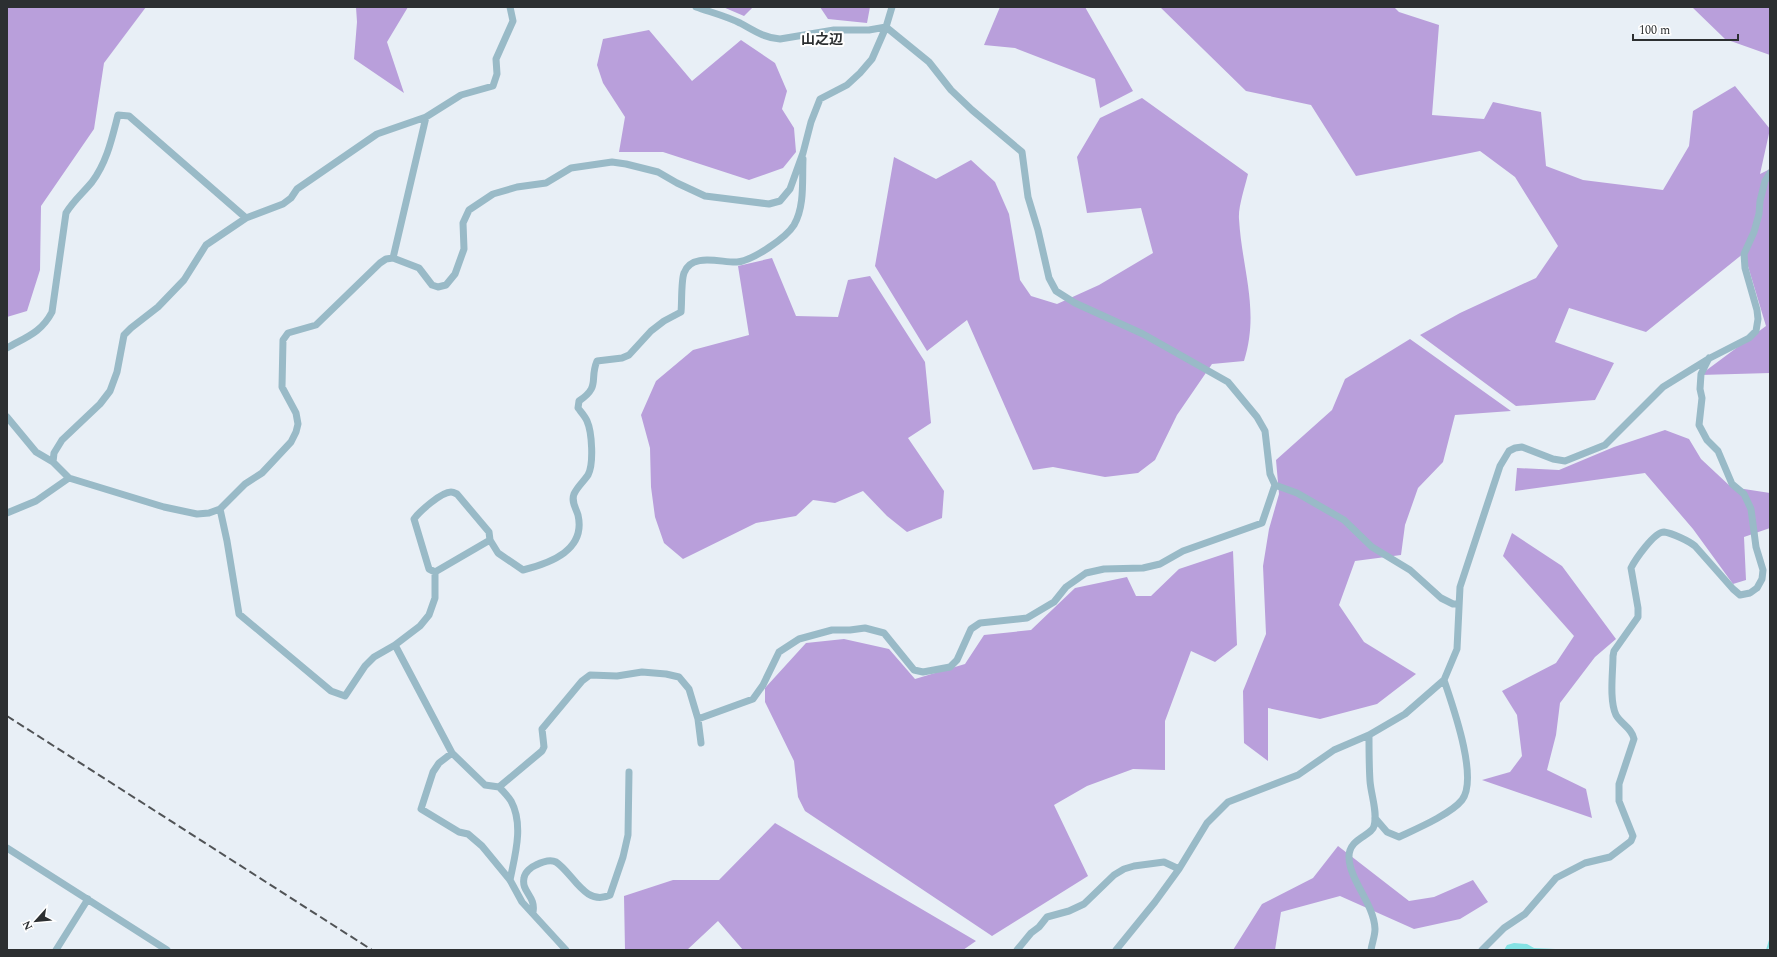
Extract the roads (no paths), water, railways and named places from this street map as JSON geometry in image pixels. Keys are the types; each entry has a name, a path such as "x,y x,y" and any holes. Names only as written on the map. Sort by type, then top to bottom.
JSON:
{"street":[{"path":"53,462 54,453 62,440 100,404 110,391 117,372 124,335 130,328 158,307 184,280 206,245 246,218 283,204 291,198 297,189 377,134 426,117 461,95 492,86 497,74 496,59 513,21 510,7"},
{"path":"696,7 739,22 764,36 780,39 834,30 869,30 886,27 929,62 951,90 972,110 1022,152 1028,198 1038,230 1049,278 1056,291 1076,303 1149,337 1228,382 1257,417 1265,431 1270,474 1275,485 1262,523 1183,552 1160,564 1143,568 1104,569 1086,573 1066,587 1054,602 1027,618 980,622 970,629 957,660 950,667 923,672 914,670 884,633 865,628 832,630 799,639 779,652 753,699 698,719"},
{"path":"7,418 36,452 53,462 69,478 164,507 197,514 209,513 220,509 245,484 262,473 291,442 296,432 298,424 296,413 282,387 283,340 288,333 316,325 380,262 393,258 419,268 432,285 438,287 446,285 455,274 464,249 463,223 469,210 493,194 517,187 546,182 571,168 612,162 626,164 658,172 705,196 769,204 780,201 790,189 803,153 811,122 820,99 847,85 872,59 886,27 892,7"},
{"path":"7,348 40,329 46,324 52,312 66,213 92,181 108,153 118,115 129,116 246,218"},
{"path":"393,258 426,117"},
{"path":"435,572 430,569 414,519 418,513 444,494 451,492 457,494 489,532 490,540 498,553 523,570 544,565 562,554 572,545 578,536 578,514 573,503 574,494 588,475 592,465 587,421 578,408 579,401 590,394 595,376 594,367 597,361 622,358 630,355 651,331 664,321 681,312 684,272 691,265 705,259 737,262 755,256 785,235 794,225 802,196 803,153"},
{"path":"1116,950 1180,869 1194,842 1207,823 1228,802 1298,775 1334,750 1369,735 1405,714 1444,680 1457,649 1460,587 1500,466 1509,451 1515,448 1522,448 1553,459 1565,461 1605,445 1663,387 1710,358 1749,338 1756,331 1758,310 1745,268 1744,254 1754,232 1765,181 1770,173"},
{"path":"1482,950 1504,928 1525,914 1556,878 1585,863 1610,857 1631,841 1633,836 1619,801 1619,784 1634,739 1633,734 1616,715 1614,705 1613,656 1614,651 1638,617 1638,608 1631,568 1640,553 1659,533 1664,532 1690,542 1695,546 1740,595 1750,593 1757,588 1762,579 1763,570 1756,547 1751,509 1744,494 1732,484 1718,451 1707,440 1699,425 1702,398 1700,389 1701,374 1710,358"},
{"path":"7,512 36,501 69,478"},
{"path":"1275,485 1297,493 1344,520 1372,547 1410,570 1440,598 1453,604 1459,604"},
{"path":"220,509 239,614 331,691 345,696 364,666 374,657 395,645 420,626 429,615 435,598 435,572"},
{"path":"435,572 490,540"},
{"path":"395,645 452,753 485,785 499,787 511,801 517,820 518,833 510,880"},
{"path":"499,787 542,751 544,748 542,729 582,681 590,675 617,676 642,672 666,674 678,678 689,688 698,719 701,743"},
{"path":"1375,818 1387,832 1399,837 1453,808 1463,800 1467,791 1468,778 1465,755 1444,680"},
{"path":"1369,735 1370,782 1375,818 1373,830 1359,838 1350,850 1348,856 1350,867 1373,918 1375,932 1371,950"},
{"path":"452,753 439,763 433,772 420,809 459,832 468,834 482,846 510,880 522,902 533,912 566,950"},
{"path":"533,912 534,903 525,888 524,878 530,868 548,860 556,862 585,892 598,898 610,895 623,857 628,835 629,772"},
{"path":"7,848 167,950"},
{"path":"1017,950 1047,917 1069,911 1084,904 1114,875 1124,869 1134,866 1164,862 1180,869"},
{"path":"56,950 88,899"}],"water":[{"path":"1514,943 1527,944 1534,948 1577,950 1504,950 1507,945"}],"waterway":[{"path":"1767,950 1770,940"}],"railway":[{"path":"7,716 372,950"}],"district":[{"name":"山之辺","path":"822,39"}]}
